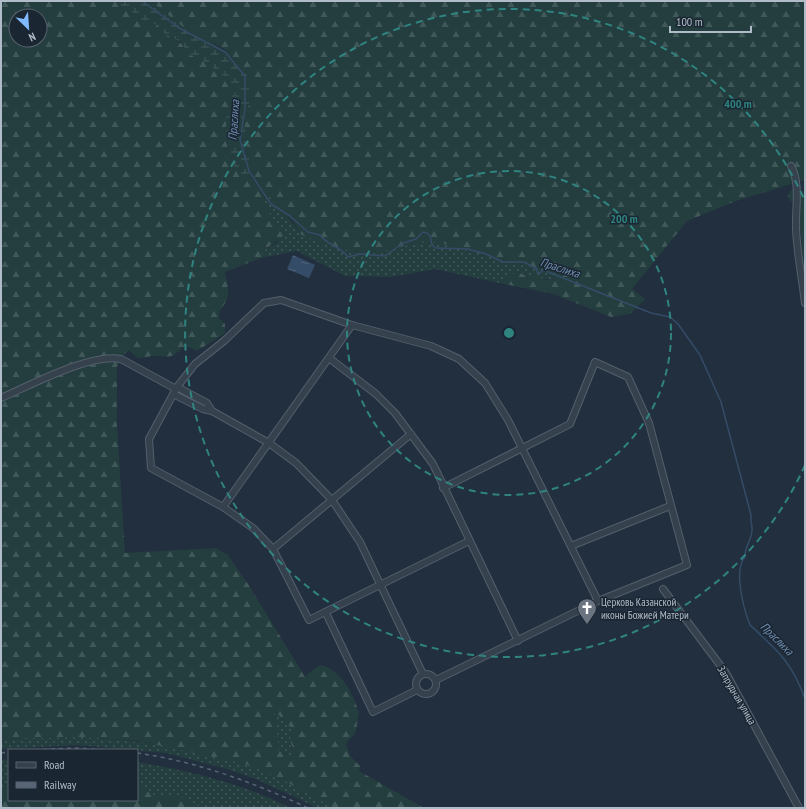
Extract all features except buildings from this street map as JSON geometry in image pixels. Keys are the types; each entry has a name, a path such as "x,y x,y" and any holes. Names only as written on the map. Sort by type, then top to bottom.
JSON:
{"street":[{"path":"791,166 794,172 796,188 796,229 805,303"},
{"path":"469,541 326,613 309,620 273,549 253,528 224,507 151,468 149,439 175,390 195,364 224,341 264,303 281,300 352,325 431,346 459,359 485,383 508,420 598,601"},
{"path":"224,507 352,325"},
{"path":"1,398 83,363 111,357 121,359 175,390 206,404 212,411 269,443 296,463 332,500 360,542 423,674"},
{"path":"329,358 376,394 395,413 433,464 443,488 518,641"},
{"path":"436,680 598,601 687,565 647,417 628,377 595,362 570,424 443,488"},
{"path":"273,549 411,434"},
{"path":"571,546 670,506"},
{"name":"Запрудная улица","path":"663,589 726,673 799,808"},
{"path":"326,613 373,712 417,690"},
{"path":"423,674 428,674 436,680 436,686 433,692 422,694 417,690 415,684 418,678 423,674"}],"green space":[{"path":"1,1 115,1 122,9 132,12 147,24 158,25 164,33 182,44 186,53 204,61 220,73 234,87 227,145 240,178 252,168 248,154 243,113 250,104 251,97 249,77 243,72 231,54 220,46 207,41 182,26 157,6 139,1 805,1 805,180 736,201 687,221 632,289 645,299 630,314 611,317 553,294 499,283 507,280 516,272 528,276 533,275 546,280 556,279 556,272 497,259 438,242 416,243 370,254 334,248 300,234 294,222 275,205 270,197 261,201 284,235 263,251 261,258 225,272 228,295 221,309 219,318 225,324 225,333 197,351 190,347 183,347 173,356 138,358 129,350 123,355 117,367 117,425 125,553 216,548 228,555 248,584 305,677 321,665 329,668 341,677 350,690 359,712 356,732 352,738 348,740 346,745 351,757 360,766 359,771 424,808 334,808 279,778 245,764 139,741 83,737 22,738 1,741","holes":["276,712 292,729 290,741 294,751 293,755 288,755 278,750 277,723 272,716"]},
{"path":"115,1 139,1 157,6 182,26 231,54 243,72 249,77 251,97 250,104 243,113 248,154 252,168 246,180 240,178 236,171 228,141 226,117 233,107 234,87 220,73 204,61 186,53 182,43 164,33 158,25 147,24 132,12 122,9"},
{"path":"793,189 805,194 805,275 798,205 796,202 790,201 788,196 790,191"},
{"path":"270,196 300,234 370,254 416,243 438,242 497,259 557,272 556,279 541,278 516,272 507,280 499,283 435,269 390,277 345,276 297,251 261,258 263,251 278,242 272,220 261,201"},
{"path":"276,712 292,729 290,744 294,751 293,755 289,755 278,750 277,727 272,716"},
{"path":"83,737 129,741 176,747 223,757 267,772 334,808 318,808 258,780 227,769 166,753 138,750 138,749 77,745 1,749 1,741 22,738"},
{"path":"1,760 8,760 8,787 1,787"},
{"path":"138,762 177,769 215,779 272,799 290,808 205,808 197,806 185,798 156,796 138,787"},
{"path":"1,787 8,787 8,801 138,801 138,787 156,796 185,798 197,806 205,808 1,808"}],"water":[{"path":"293,255 315,265 309,278 287,269"}],"waterway":[{"name":"Праслиха","path":"142,1 179,28 225,52 245,76 245,109 240,140 249,171 271,204 290,216 308,232 320,235 326,241 345,253 348,257 360,254 385,256 403,243 416,239 423,232 430,236 432,245 436,248 468,249 486,254 503,262 524,262 537,269 537,272 540,273 543,270 651,313 670,317 678,324 700,355 721,402 751,515 752,532 740,571 741,590 750,625 776,650 789,666 795,675 805,699"}],"railway":[{"path":"51,749 92,749"},
{"path":"1,753 8,752"},
{"path":"138,753 182,762 225,774 308,808"}],"place":[{"name":"Церковь Казанской иконы Божией Матери","path":"587,625"}]}
